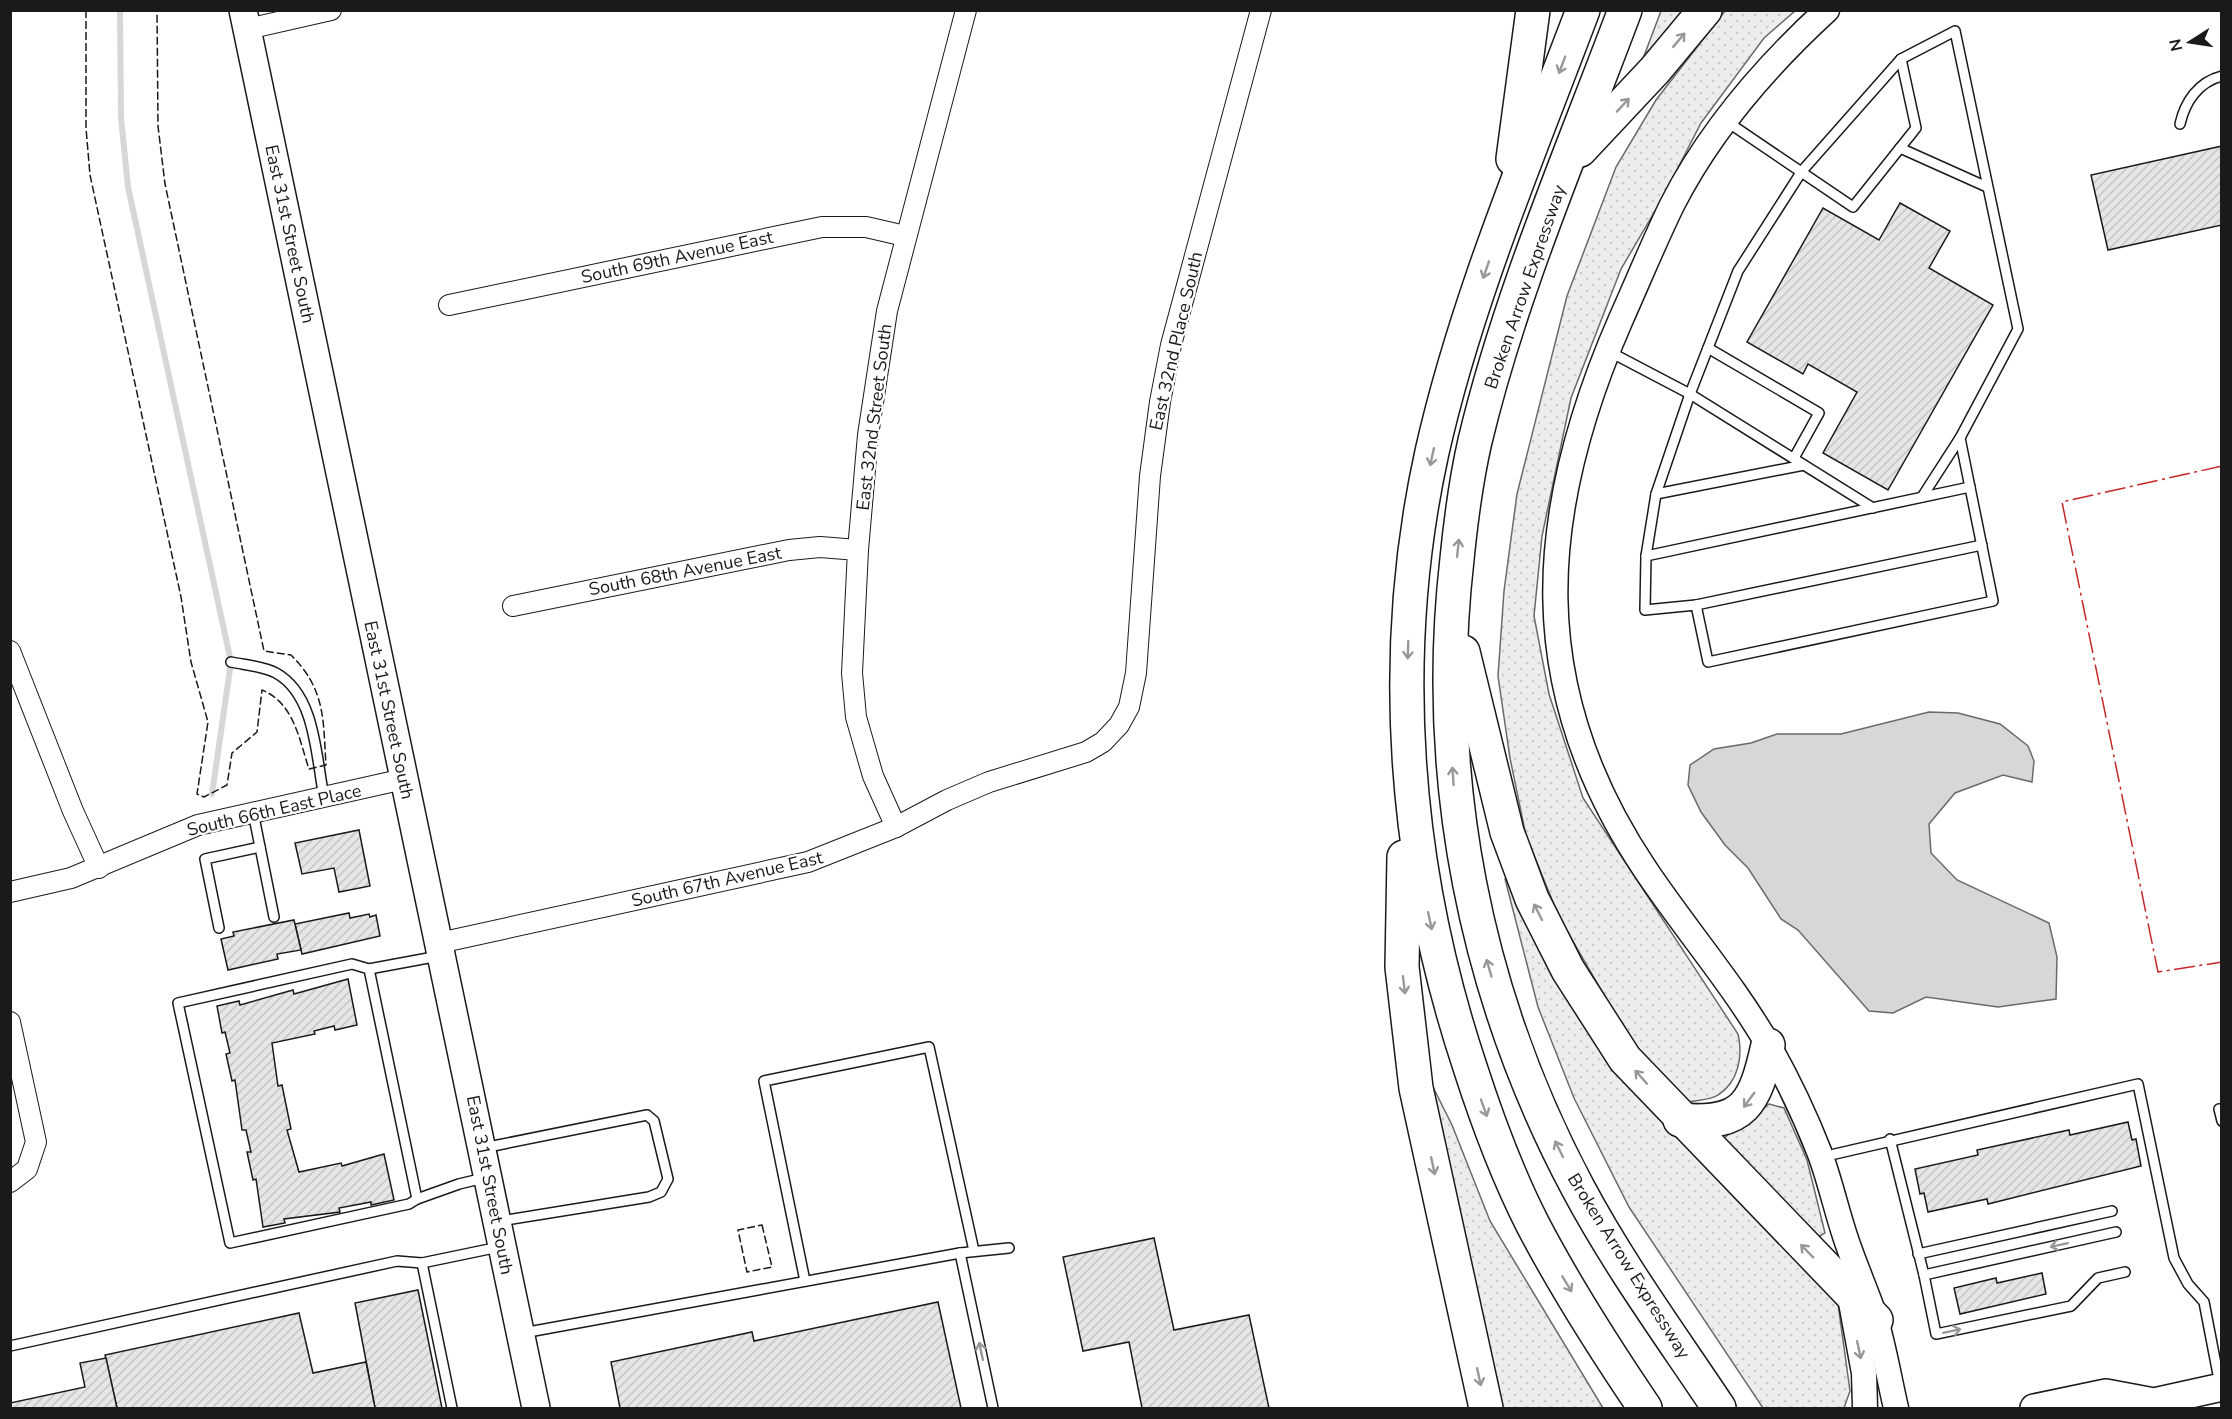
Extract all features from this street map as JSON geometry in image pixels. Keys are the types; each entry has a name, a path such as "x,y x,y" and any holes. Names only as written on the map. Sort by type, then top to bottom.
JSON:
{"highway":[{"path":"1506,215 1533,10"},
{"path":"1486,1408 1416,1088 1403,978 1406,696 1415,541 1432,453 1452,372 1506,215 1583,10"},
{"name":"Broken Arrow Expressway","path":"1625,10 1513,310 1475,440 1465,486 1451,606 1450,714 1453,780 1463,857 1480,938 1501,1010 1523,1070 1579,1190 1622,1262 1715,1402"},
{"path":"1568,163 1654,70 1705,10"},
{"path":"1451,606 1507,832 1532,899 1568,970 1625,1059 1680,1120 1847,1293 1876,1320"},
{"path":"1406,696 1414,816 1424,891 1443,976 1480,1100 1533,1224 1643,1406"},
{"path":"1680,1120 1718,1121 1746,1106 1761,1076 1768,1045"}],"main road":[{"name":"East 31st Street South","path":"245,20 536,1408"},
{"path":"2034,1408 2106,1393 2150,1405 2221,1387"}],"street":[{"path":"245,20 331,10"},
{"name":"East 32nd Street South","path":"896,827 873,776 856,717 852,673 858,550 877,370 905,236 966,10"},
{"name":"East 32nd Place South","path":"1103,742 1119,725 1133,693 1150,476 1160,402 1174,334 1261,10"},
{"path":"1827,10 1790,45 1724,120 1673,203 1608,350 1569,470 1558,535 1554,580 1562,678 1575,731 1605,803 1643,867 1768,1045 1800,1106 1821,1158 1850,1251 1876,1320 1896,1408"},
{"name":"South 69th Avenue East","path":"449,305 822,227 866,227 905,236"},
{"name":"South 68th Avenue East","path":"513,606 789,550 820,548 858,550"},
{"path":"10,651 69,802 99,868"},
{"name":"South 67th Avenue East","path":"440,949 787,868 832,854 896,827 957,795 1012,774 1067,760 1103,742"},
{"name":"South 66th East Place","path":"10,892 52,884 99,868 179,832 253,812 404,779"},
{"path":"10,1022 36,1142 27,1169 10,1182"},
{"path":"1850,1251 1847,1293 1864,1373 1865,1408"}],"lane":[{"path":"1922,497 1960,438 2018,329 1955,31 1901,59 1802,171 1738,271 1690,394 1656,494 1646,556 1645,610 1696,605 1982,545"},
{"path":"1724,120 1852,207 1916,128 1901,59"},
{"path":"2180,124 2183,108 2193,93 2214,78 2222,76"},
{"path":"1900,148 1987,188"},
{"path":"1708,348 1819,413 1794,458"},
{"path":"1608,350 1690,394 1873,508"},
{"path":"1696,605 1708,662 1993,601 1960,438"},
{"path":"1656,494 1804,465"},
{"path":"1646,556 1970,487"},
{"path":"231,662 276,673 289,682 298,694 309,719 324,797"},
{"path":"253,812 274,917"},
{"path":"219,928 205,859 260,847"},
{"path":"440,949 369,969 352,964 178,1003 230,1243 409,1204 459,1184 489,1177"},
{"path":"369,969 417,1199"},
{"path":"805,1281 764,1081 929,1047 974,1251"},
{"path":"1821,1158 1890,1139 2138,1084 2174,1258 2188,1284 2204,1302 2221,1387"},
{"path":"2222,1109 2219,1109 2222,1121"},
{"path":"10,1346 397,1261 422,1263 500,1234 649,1197 661,1192 668,1179 654,1121 647,1115 483,1148"},
{"path":"1890,1139 1924,1275 1936,1334 2071,1306 2098,1278 2125,1272"},
{"path":"1918,1254 2112,1211"},
{"path":"1924,1275 2116,1232"},
{"path":"520,1334 960,1253 989,1252 1010,1248"},
{"path":"960,1253 993,1408"},
{"path":"422,1263 452,1408"}],"shaded area":[{"path":"1661,11 1691,11 1647,62 1644,56"},
{"path":"1725,11 1795,11 1764,38 1701,123 1661,201 1621,269 1571,398 1542,536 1534,616 1549,694 1583,798 1738,1034 1740,1051 1738,1068 1731,1083 1715,1097 1689,1102 1654,1068 1629,1038 1560,919 1526,836 1510,758 1498,676 1504,591 1517,494 1567,296 1616,167 1656,100"},
{"path":"1929,712 1958,713 2000,724 2028,746 2034,761 2032,782 2003,775 1955,793 1929,824 1931,853 1957,880 2049,923 2057,957 2056,999 1998,1007 1926,997 1893,1013 1869,1011 1798,930 1781,919 1748,868 1725,845 1701,812 1688,785 1690,765 1714,749 1751,743 1777,734 1841,734"},
{"path":"1514,877 1532,921 1838,1304 1850,1391 1844,1408 1763,1408 1629,1207 1574,1098 1538,1007 1505,879"},
{"path":"1431,1083 1452,1125 1490,1221 1603,1408 1495,1408"},
{"path":"1769,1104 1784,1108 1807,1160 1825,1233 1814,1240 1724,1138"}],"building":[{"path":"2222,146 2222,225 2108,250 2091,175"},
{"path":"1900,203 1950,231 1929,268 1993,305 1888,490 1823,453 1857,392 1808,364 1803,374 1747,342 1823,208 1879,240"},
{"path":"359,830 370,886 339,892 334,868 302,874 295,843"},
{"path":"349,913 350,918 376,915 380,936 302,954 295,924"},
{"path":"294,920 301,950 277,954 278,959 228,970 221,939 234,936 233,932"},
{"path":"348,979 357,1025 335,1030 334,1026 314,1031 315,1034 272,1043 278,1086 282,1085 291,1129 287,1130 299,1172 341,1163 342,1166 384,1154 394,1200 339,1208 340,1212 284,1219 285,1223 263,1227 256,1179 253,1180 247,1152 251,1152 246,1130 242,1130 235,1080 232,1081 226,1054 230,1053 225,1032 222,1033 217,1006 239,1001 240,1005 293,990 294,994"},
{"path":"2128,1122 2132,1140 2136,1139 2141,1166 1988,1204 1987,1199 1928,1212 1924,1193 1920,1194 1915,1169 1978,1155 1977,1150 2069,1130 2070,1135"},
{"path":"1154,1238 1174,1330 1249,1315 1269,1408 1142,1408 1129,1342 1083,1351 1063,1257"},
{"path":"2042,1273 2046,1294 1960,1314 1954,1288 1996,1278 1997,1283"},
{"path":"418,1290 442,1408 375,1408 355,1303"},
{"path":"938,1302 961,1408 620,1408 611,1362 752,1332 754,1341"},
{"path":"299,1313 313,1373 366,1362 375,1408 117,1408 105,1355"},
{"path":"106,1358 117,1408 10,1408 10,1403 85,1387 80,1363"}],"waterway":[{"path":"120,10 121,117 128,187 231,662 212,794"}],"fence":[{"path":"86,10 86,128 90,175 181,597 191,662 208,722 197,794 204,797 227,785 232,753 257,732 262,690 281,704 294,723 309,769 326,765 323,720 317,693 311,681 291,655 264,651 165,184 158,126 157,10"},
{"path":"762,1225 772,1267 747,1272 738,1230 762,1225"}],"power":[{"path":"2222,466 2062,502 2158,972 2222,962"}]}
